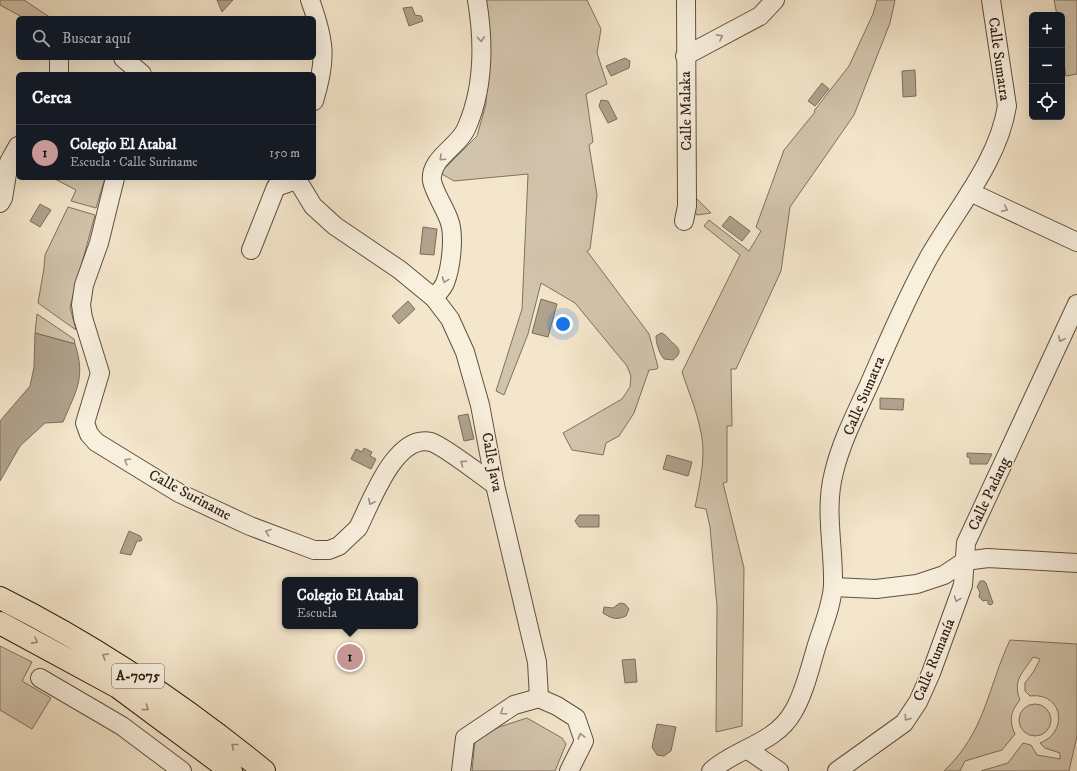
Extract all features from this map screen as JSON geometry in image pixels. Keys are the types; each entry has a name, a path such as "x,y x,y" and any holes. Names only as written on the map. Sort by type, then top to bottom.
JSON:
{"main road":[{"name":"A-7075","path":"0,598 37,617 129,670 217,733 264,771"},
{"name":"A-7075","path":"0,623 118,687 231,771"}],"street":[{"path":"310,0 319,24 324,53 316,94"},
{"path":"434,298 445,285 449,269 451,247 450,222 432,181 433,170 437,162 455,146 466,130 475,105 480,80 481,42 477,0"},
{"name":"Calle Malaka","path":"684,221 687,206 685,56 686,0"},
{"path":"685,56 760,16 775,0"},
{"name":"Calle Sumatra","path":"711,771 727,759 748,750 773,735 793,713 815,652 833,587 828,506 834,472 846,437 885,348 929,258 970,192 998,141 1004,123 1007,106 991,0"},
{"path":"59,60 59,72"},
{"path":"125,60 140,72"},
{"path":"0,203 3,198 8,162 16,149"},
{"name":"Calle Suriname","path":"115,180 99,243 84,285 81,305 83,318 100,374 85,423 88,434 96,442 179,492 250,526 314,550 329,550 339,546 358,528 391,463 404,448 418,442 431,442 495,485"},
{"name":"Calle Java","path":"251,250 276,187 294,180"},
{"name":"Calle Java","path":"297,180 314,206 335,226 400,270 434,298 450,319 465,352 480,405 495,485 537,662 539,698"},
{"path":"970,192 1077,242"},
{"name":"Calle Padang","path":"965,560 966,543 1077,304"},
{"path":"833,587 876,588 917,584 944,575 965,560 988,558 1077,563"},
{"name":"Calle Rumanía","path":"836,771 904,723 918,702 931,673 962,584 965,560"},
{"path":"40,678 122,726 182,771"},
{"path":"461,771 465,738 514,705 539,698 557,706 576,718 584,741 569,771"},
{"path":"748,750 779,771"}],"shaded area":[{"path":"0,0 24,0 48,16 20,16 0,5"},
{"path":"217,0 233,0 222,12"},
{"path":"483,0 587,0 601,29 597,53 607,84 586,94 593,142 589,145 597,195 590,249 587,251 649,334 658,367 657,369 649,370 634,413 619,436 606,443 603,455 572,450 563,433 622,399 630,387 631,376 627,366 575,303 541,283 528,334 504,395 496,391 522,309 528,174 454,181 440,173 477,136 486,104 487,67"},
{"path":"877,0 895,0 890,23 854,115 790,207 781,271 736,369 731,369 732,426 727,426 727,482 723,483 744,568 742,726 716,732 717,607 710,527 706,509 695,507 702,468 703,448 700,428 682,372 740,255 704,226 709,220 749,251 761,231 756,227 784,150 815,112 814,111 849,66 873,14"},
{"path":"1054,0 1077,0 1077,74 1066,76 1065,12 1056,12"},
{"path":"412,7 415,15 421,16 423,21 409,26 403,8"},
{"path":"625,58 630,61 629,68 611,76 606,66"},
{"path":"915,70 916,96 903,97 902,71"},
{"path":"822,83 829,89 815,106 808,101"},
{"path":"601,100 608,101 617,119 608,123 599,106"},
{"path":"57,180 104,180 96,208 71,201 76,190"},
{"path":"694,196 711,213 697,215 692,207"},
{"path":"40,204 51,210 40,227 30,221"},
{"path":"68,207 95,215 70,307 76,330 38,303 45,255"},
{"path":"730,216 750,231 742,241 722,226"},
{"path":"423,227 437,229 434,255 420,254"},
{"path":"541,299 557,304 548,337 532,333"},
{"path":"408,301 415,309 399,324 392,316"},
{"path":"37,314 74,339 75,344 35,333"},
{"path":"35,333 75,344 80,366 78,384 63,422 45,423 20,446 0,481 0,421 30,386 34,367"},
{"path":"661,333 664,334 678,348 679,353 673,360 664,359 659,351 656,336"},
{"path":"880,398 904,399 903,410 880,409"},
{"path":"468,414 474,439 464,441 458,416"},
{"path":"364,448 372,452 370,456 376,459 371,469 351,459 356,449 362,452"},
{"path":"967,453 992,454 987,464 970,464 970,458 967,457"},
{"path":"667,455 692,462 688,476 663,469"},
{"path":"579,515 599,515 599,527 579,527 575,521"},
{"path":"129,531 140,536 142,539 141,541 137,541 131,555 120,553"},
{"path":"980,581 984,581 986,583 993,603 991,605 988,604 988,600 983,601 979,597 980,592 977,587"},
{"path":"620,603 625,604 629,609 626,616 614,618 603,613 604,607 613,608"},
{"path":"1010,640 1077,644 1077,736 1069,771 981,771 1008,763 1023,743 1031,745 1037,755 1060,759 1060,753 1045,748 1040,743 1049,738 1055,730 1058,722 1058,714 1055,706 1050,700 1041,696 1030,696 1025,691 1025,683 1034,671 1040,659 1033,657 1022,672 1018,682 1017,687 1020,700 1012,713 1011,721 1015,734 1002,750 965,761 960,771 944,771 969,741 984,709"},
{"path":"0,646 32,662 22,681 51,698 32,729 0,710"},
{"path":"635,659 637,682 625,683 622,660"},
{"path":"1032,704 1038,704 1048,711 1051,720 1050,726 1044,733 1038,736 1032,736 1022,729 1019,723 1019,717 1026,707"},
{"path":"527,718 562,738 566,744 555,771 472,771 475,741 499,727"},
{"path":"657,724 676,727 671,751 664,756 657,755 652,747"}],"place":[{"name":"Colegio El Atabal","path":"350,657"}]}
